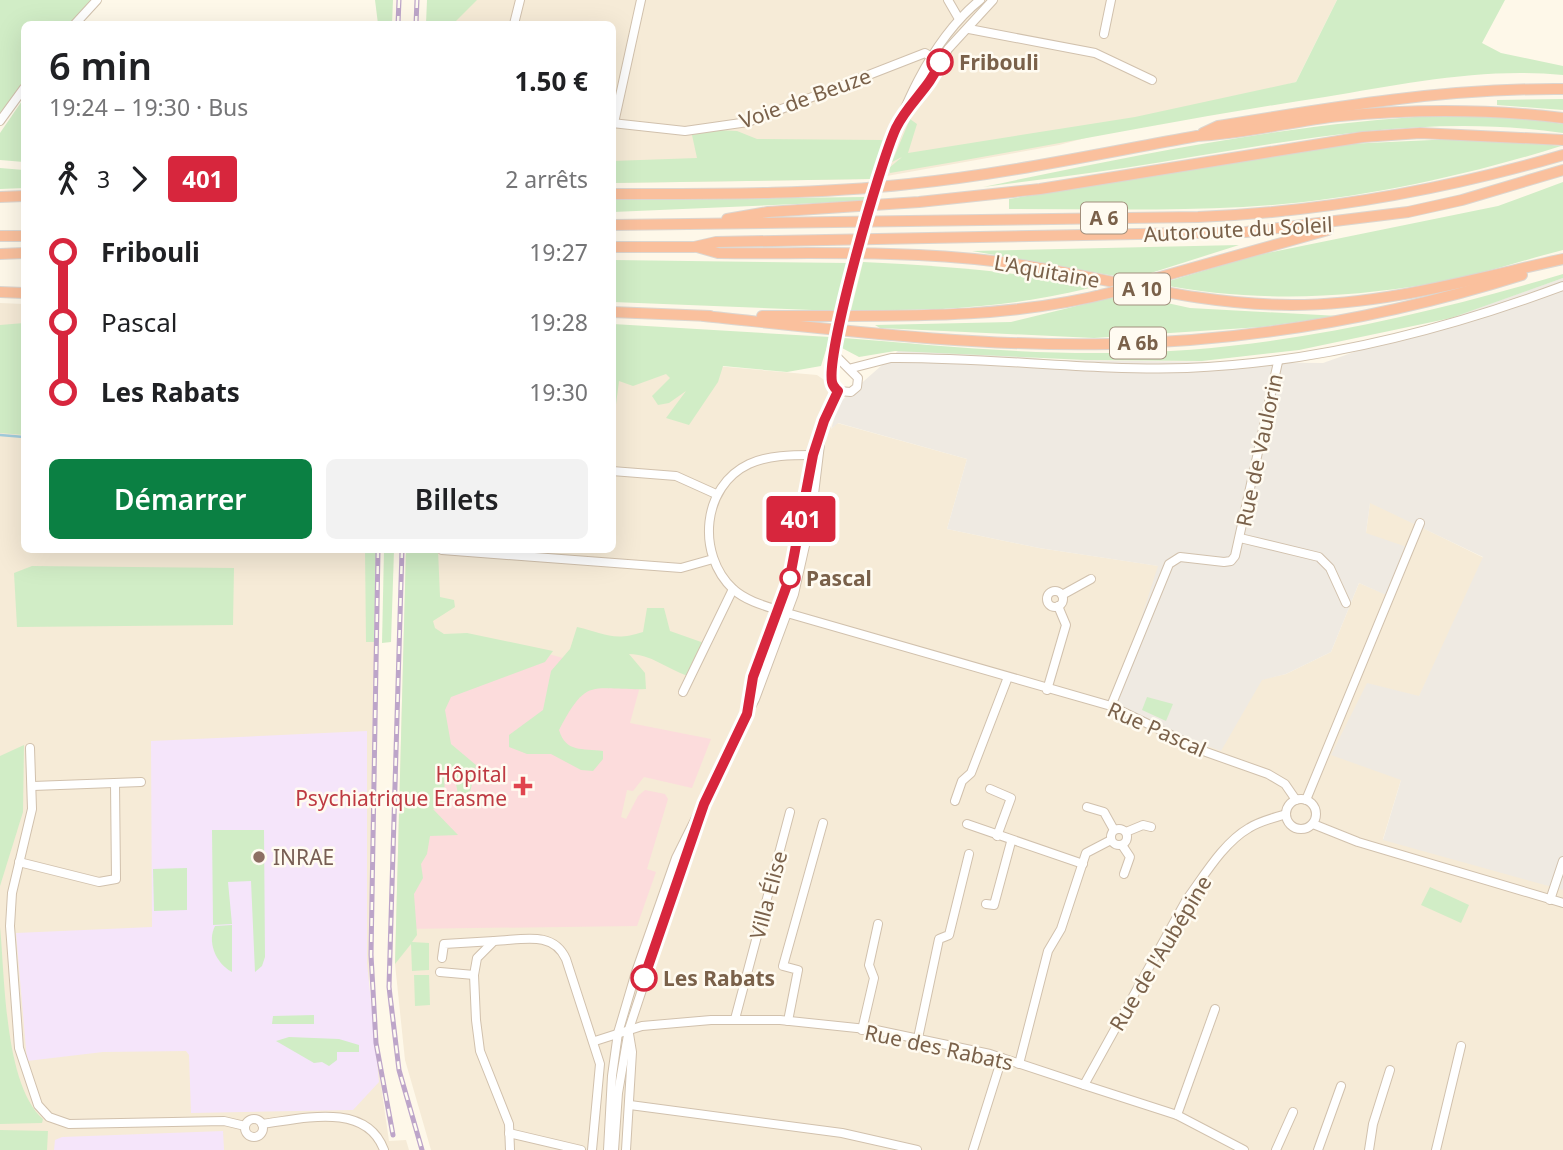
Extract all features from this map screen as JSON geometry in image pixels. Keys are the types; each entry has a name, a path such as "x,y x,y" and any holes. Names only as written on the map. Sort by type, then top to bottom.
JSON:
{"highway":[{"path":"1197,136 1218,126 1392,98 1511,88 1563,89"},
{"path":"616,194 794,192 908,185 986,175 1197,136 1390,112 1466,110 1563,118"},
{"path":"711,222 768,212 919,202 1040,189 1363,137 1433,133 1563,140"},
{"name":"Autoroute du Soleil","path":"616,225 1172,217 1291,212 1414,193 1563,155"},
{"name":"Autoroute du Soleil","path":"616,247 694,247 716,242 1246,232 1385,216 1462,200 1563,170"},
{"path":"0,197 21,197"},
{"path":"704,316 957,316 1039,308 1113,292 1264,246 1385,216"},
{"path":"0,236 21,236"},
{"name":"L'Aquitaine","path":"694,247 718,253 922,256 994,261 1174,296 1263,305 1325,304 1415,293 1563,260"},
{"path":"0,254 21,253"},
{"name":"A 6b","path":"616,312 704,316 992,341 1097,344 1171,341 1252,335 1362,318 1466,293 1563,260"},
{"path":"0,292 21,293"}],"street":[{"path":"78,21 97,0"},
{"path":"515,21 520,0"},
{"path":"616,110 642,0"},
{"path":"910,103 932,80 937,63 960,18 980,0"},
{"path":"871,364 851,392 838,391 833,386 837,339 878,175 896,129 925,71 937,63 970,29 993,0"},
{"path":"1104,34 1111,0"},
{"path":"951,1 960,18 962,30 970,29 1095,53 1152,80"},
{"path":"960,18 971,20 970,29"},
{"name":"Voie de Beuze","path":"616,123 685,131 748,122 925,53 937,63"},
{"path":"912,59 925,71"},
{"path":"925,71 937,63"},
{"path":"0,121 21,92"},
{"path":"833,374 839,368 871,364 891,358 1186,368 1278,362 1420,333 1563,286"},
{"path":"836,356 859,378"},
{"name":"Rue de Vaulorin","path":"1240,538 1278,362"},
{"path":"783,612 813,455 838,391"},
{"path":"612,1148 612,1076 618,1032 676,859 747,714 753,677 783,612 811,519 822,428"},
{"path":"683,692 733,589 713,559 710,525 716,494 729,478 748,464 774,457 813,455"},
{"path":"616,471 676,476 716,494"},
{"path":"1306,800 1420,523"},
{"path":"1111,706 1169,564 1180,557 1231,561 1240,538 1319,556 1330,568 1346,603"},
{"path":"482,553 681,568 713,559"},
{"path":"1047,690 1066,625 1058,606 1062,595 1091,579"},
{"name":"Rue Pascal","path":"733,589 753,601 783,612 1047,690 1111,706 1206,752 1268,775 1285,785 1296,800"},
{"path":"1058,606 1049,604 1048,596 1054,591 1062,595"},
{"path":"955,801 962,781 971,773 1008,677"},
{"path":"30,748 33,786 29,823 12,893 10,936 20,1059 38,1105 49,1117 69,1125 224,1121 245,1126"},
{"path":"33,786 141,782"},
{"path":"19,862 99,882 116,879 115,783"},
{"path":"990,789 1011,798 997,836"},
{"path":"1296,800 1306,800 1316,810 1313,824 1306,829 1296,829 1288,823 1286,814 1289,805 1296,800"},
{"path":"612,1148 629,1029 704,804"},
{"path":"1019,1064 1048,951 1061,929 1083,864 1090,850 1111,840 1114,830 1104,812 1087,807"},
{"name":"Villa Élise","path":"735,1019 790,812"},
{"name":"Rue de l'Aubépine","path":"1084,1084 1187,900 1205,874 1237,836 1250,827 1286,814"},
{"path":"788,1021 798,970 783,966 823,824"},
{"path":"967,824 1011,842 1047,850 1055,856 1083,864"},
{"path":"1313,824 1358,842 1563,904"},
{"path":"1126,832 1143,825 1151,827"},
{"path":"1114,830 1119,828 1126,832 1128,840 1122,845"},
{"path":"1111,840 1122,845 1130,857 1124,874"},
{"path":"986,904 994,905 1011,842"},
{"path":"918,1038 939,939 949,935 969,854"},
{"path":"1550,900 1563,862"},
{"path":"863,1030 874,978 869,965 878,924"},
{"path":"442,958 444,944 550,939 560,945 595,1041 600,1064 592,1150"},
{"path":"494,941 477,958 474,975 480,1051 509,1124 510,1150"},
{"path":"440,972 474,975"},
{"path":"1177,1115 1215,1009"},
{"name":"Rue des Rabats","path":"595,1041 629,1029 697,1020 735,1019 788,1021 918,1038 1002,1058 1177,1115 1244,1150"},
{"path":"626,1150 632,1052 629,1029"},
{"path":"1436,1150 1461,1046"},
{"path":"973,1150 1002,1058"},
{"path":"1369,1150 1373,1124 1390,1070"},
{"path":"1318,1150 1341,1086"},
{"path":"612,1148 629,1090"},
{"path":"630,1105 842,1133 917,1150"},
{"path":"1276,1150 1293,1112"},
{"path":"245,1126 251,1119 262,1124 293,1118 350,1118 371,1129 384,1150"},
{"path":"245,1126 247,1135 253,1138 261,1133 262,1124"},
{"path":"509,1133 581,1150"}],"shaded area":[{"path":"430,0 1337,0 1296,82 1059,145 870,179 616,183 616,21 426,21"},
{"path":"1563,278 1563,890 1383,840 1401,780 1331,755 1367,683 1419,696 1483,557 1370,503 1366,533 1407,547 1386,595 1359,583 1331,652 1286,674 1262,680 1221,751 1111,712 1158,566 1039,548 947,529 967,459 838,423 831,429 839,403 907,343 1052,360 1323,363"},
{"path":"0,303 21,304 21,553 376,553 369,1002 389,1141 406,1140 409,1150 0,1150"},
{"path":"616,357 817,375 830,384 831,429 837,423 967,459 947,529 1039,548 1159,566 1111,712 1286,674 1331,652 1359,583 1385,594 1366,533 1370,502 1484,558 1419,697 1401,780 1383,839 1510,861 1563,885 1563,1150 431,1150 405,1060 395,964 406,553 616,553"},
{"name":"Hôpital Psychiatrique Erasme","path":"411,641 537,651 642,679 630,723 711,739 692,788 644,777 633,791 627,790 621,817 626,819 638,796 645,790 665,794 668,799 647,869 656,872 637,926 401,929"},
{"name":"INRAE","path":"367,731 367,963 379,1082 353,1110 191,1113 189,1055 186,1051 103,1052 27,1061 16,933 152,927 151,741"},
{"path":"223,1131 224,1150 54,1150 55,1140 62,1137"}],"green space":[{"path":"0,0 91,0 74,21 21,21 21,86 0,113"},
{"path":"375,0 393,0 392,21 378,21"},
{"path":"427,0 477,0 456,21 426,21"},
{"path":"1337,0 1505,0 1482,43 1501,53 1563,66 1563,75 1503,73 1414,82 890,173 889,168 902,157 892,162 910,119 917,124 908,153 1135,117 1296,82"},
{"path":"1563,99 1563,110 1497,105 1497,100"},
{"path":"21,102 21,162 0,160 0,133"},
{"path":"1446,115 1531,119 1563,124 1563,133 1463,126 1362,132 983,187 1213,142 1329,125"},
{"path":"716,130 737,131 757,139 884,140 870,179 616,183 616,161 697,158 692,135"},
{"path":"1502,140 1561,146 1444,178 1322,200 1214,208 1009,209 1009,199 1347,144"},
{"path":"0,168 21,170 21,188 0,189"},
{"path":"1563,182 1563,250 1480,273 1395,289 1328,295 1226,294 1159,284 1253,256 1498,206"},
{"path":"865,197 865,201 616,212 616,200"},
{"path":"1239,245 1132,279 972,251"},
{"path":"616,260 848,263 837,311 616,302"},
{"path":"863,262 1006,273 1090,288 1029,300 971,307 851,310"},
{"path":"1563,274 1563,278 1451,318 1299,350 1202,361 1085,360 895,351 859,357 842,348 844,338 976,349 1076,353 1167,351 1225,346 1339,330 1452,305"},
{"path":"1126,294 1190,308 1339,316 1261,327 1094,338 880,328 875,325 1011,322"},
{"path":"21,323 21,435 0,433 0,325"},
{"path":"616,324 830,337 821,366 787,372 723,366 718,382 689,425 666,418 686,391 669,403 658,405 652,396 670,378 666,374 633,386 619,381 616,404"},
{"path":"365,553 376,553 374,642 366,642"},
{"path":"384,553 394,553 391,642 382,643"},
{"path":"406,553 438,553 440,597 454,600 455,607 433,621 435,628 444,634 467,633 553,651 545,662 451,697 445,710 451,744 476,765 470,793 458,794 454,774 444,769 445,804 433,809 458,835 430,836 427,854 421,864 423,878 414,894 417,935 412,942 429,943 429,970 412,971 411,944 395,964"},
{"path":"32,566 234,568 233,625 17,627 14,573"},
{"path":"647,608 664,608 670,631 704,643 688,676 652,659 629,654 645,673 646,689 602,688 585,693 577,701 559,730 570,746 603,751 603,759 593,771 581,770 551,754 527,754 509,747 509,735 543,710 551,671 570,649 577,627 609,636 633,635 643,632"},
{"path":"1147,697 1173,704 1166,721 1142,710"},
{"path":"24,745 23,812 0,886 0,756"},
{"path":"212,830 264,830 265,957 262,966 255,972 251,881 228,882 232,924 213,925"},
{"path":"187,868 187,910 154,911 153,869"},
{"path":"1430,887 1469,905 1461,923 1421,905"},
{"path":"232,925 232,972 217,957 212,938 215,926"},
{"path":"0,927 14,1056 30,1103 43,1119 42,1123 0,1124"},
{"path":"414,975 429,975 430,1005 415,1006"},
{"path":"314,1015 314,1024 272,1024 273,1016"},
{"path":"289,1037 339,1039 359,1045 359,1052 337,1052 337,1060 329,1066 322,1062 314,1063 276,1041"},
{"path":"0,1130 48,1131 47,1150 0,1150"}],"waterway":[{"path":"0,435 21,437"}],"railway":[{"path":"398,21 399,0"},
{"path":"416,21 417,0"},
{"path":"378,553 371,955 376,1043 393,1135"},
{"path":"402,553 389,987 399,1070 422,1150"}],"bus line":[{"name":"401","path":"644,978 704,804 747,714 753,677 787,589 813,455 824,421 838,391 833,386 832,379 837,339 878,175 905,112 932,80 940,62"}],"place":[{"name":"Fribouli","path":"940,62"},
{"name":"Pascal","path":"790,578"},
{"name":"Hôpital Psychiatrique Erasme","path":"523,786"},
{"name":"INRAE","path":"259,857"},
{"name":"Les Rabats","path":"644,978"}]}
